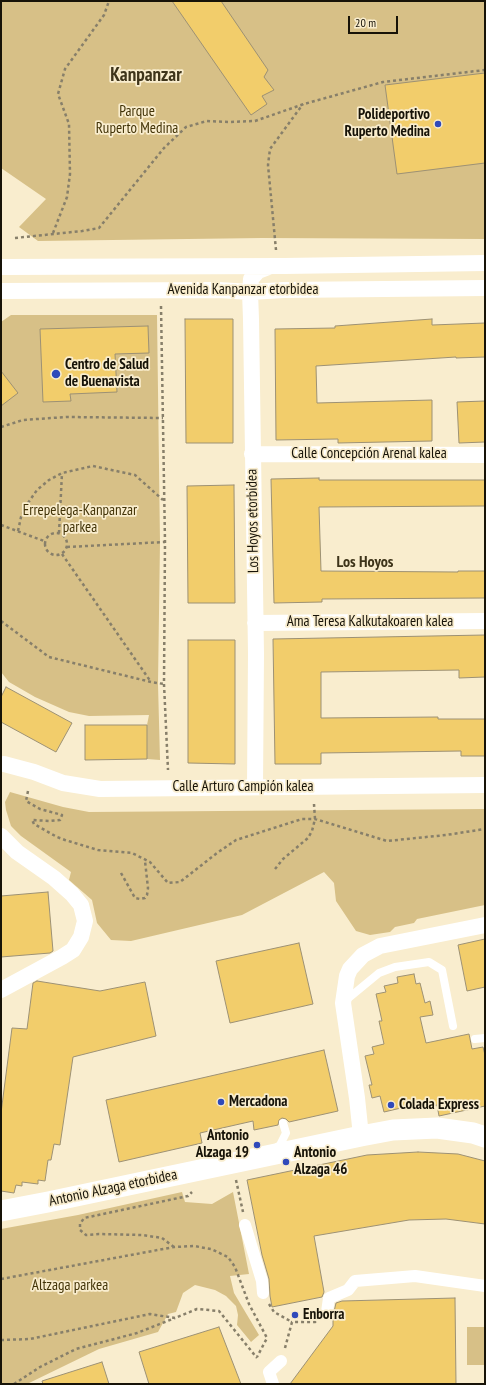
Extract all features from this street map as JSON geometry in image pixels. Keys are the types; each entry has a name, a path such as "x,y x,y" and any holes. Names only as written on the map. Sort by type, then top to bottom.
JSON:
{"street":[{"name":"Avenida Kanpanzar etorbidea","path":"3,263 274,259 485,263"},
{"name":"Los Hoyos etorbidea","path":"255,787 252,319 250,292 251,279 258,271 274,259"},
{"path":"1,290 12,286 11,279 3,263"},
{"name":"Avenida Kanpanzar etorbidea","path":"1,290 219,290 250,292 284,290 485,288"},
{"name":"Calle Concepción Arenal kalea","path":"252,454 485,455"},
{"name":"Ama Teresa Kalkutakoaren kalea","path":"255,623 485,621"},
{"name":"Calle Arturo Campión kalea","path":"2,767 34,772 63,783 100,789 485,785"},
{"path":"3,835 18,852 54,878 72,894 80,905 85,921 81,937 73,950 6,987"},
{"path":"361,1136 343,1003 347,976 350,970 363,955 380,946 485,925"},
{"name":"Antonio Alzaga etorbidea","path":"1,1211 240,1167 334,1142 393,1130 437,1128 473,1133 485,1137"},
{"path":"245,1225 262,1281 263,1293"},
{"path":"327,1312 329,1298 348,1290 355,1280 415,1276 485,1286"},
{"path":"271,1378 281,1361"}],"lane":[{"path":"343,1003 379,973 395,967 429,962 442,970 453,1026"},
{"path":"475,1039 485,1038"},
{"path":"284,1124 286,1134 293,1143 305,1145 326,1141 334,1142"},
{"path":"240,1167 273,1150 280,1144 286,1134"}],"path":[{"path":"53,233 67,197 70,174 69,124 58,94 65,69 104,15 109,1"},
{"path":"15,238 98,228 164,148 186,127 207,121 254,121 304,104 383,82 485,70"},
{"path":"274,259 276,234 268,165 270,149 304,104"},
{"path":"161,304 164,684 168,770"},
{"path":"1,427 23,420 66,417 163,418"},
{"path":"18,531 21,516 28,503 37,490 48,480 62,473 93,466 134,475 163,500"},
{"path":"58,533 62,473"},
{"path":"1,525 44,541"},
{"path":"54,532 58,533 66,538 67,547 62,554 53,555 46,550 44,541 50,534 54,532"},
{"path":"67,547 164,542"},
{"path":"62,554 151,682"},
{"path":"1,621 48,657 164,684"},
{"path":"28,791 26,801 40,809 62,815 60,820 32,820 34,824 57,837 98,850 132,853 150,862 168,883 180,882 236,840 302,819 314,818 386,841 438,836 485,829"},
{"path":"275,869 283,859 308,838 312,832 314,804"},
{"path":"121,873 135,898 145,898 148,888 145,860"},
{"path":"240,1167 245,1225"},
{"path":"174,1247 162,1238 142,1235 86,1235 80,1230 80,1224 84,1218 188,1196 192,1191"},
{"path":"1,1279 174,1247 194,1246 211,1249 228,1257 235,1267 249,1304 267,1338 257,1357"},
{"path":"263,1293 274,1312 292,1322 315,1322 327,1312"},
{"path":"14,1384 40,1367 76,1349 137,1333 197,1309 219,1311 257,1357 271,1378"},
{"path":"1,1340 30,1339 150,1314 175,1318"},
{"path":"281,1361 292,1322"}],"green space":[{"name":"Parque Ruperto Medina","path":"1,1 485,1 485,239 262,238 38,241 19,227 46,199 1,168"},
{"name":"Errepelega-Kanpanzar parkea","path":"11,315 157,315 160,542 158,684 160,760 147,759 147,725 149,715 89,716 69,712 35,697 9,682 1,672 1,322"},
{"path":"10,792 63,807 89,812 485,809 485,905 417,919 414,923 395,927 390,932 370,935 356,931 336,901 334,883 324,872 242,915 131,941 111,940 97,923 92,900 69,880 71,872 21,836 11,826 5,802"},
{"name":"Altzaga parkea","path":"182,1192 185,1202 212,1204 233,1192 249,1274 230,1276 234,1293 259,1335 251,1342 237,1325 238,1315 236,1306 226,1296 215,1290 195,1285 183,1293 176,1312 168,1314 158,1332 99,1349 27,1384 1,1384 1,1229 78,1215"},
{"path":"467,1327 485,1327 485,1365 467,1365"}],"building":[{"path":"172,1 221,1 268,70 264,77 274,90 262,96 267,104 251,115"},
{"name":"Polideportivo Ruperto Medina","path":"485,73 485,163 397,174 385,85"},
{"path":"185,319 233,319 233,443 186,443"},
{"path":"432,319 432,325 485,323 485,357 456,357 316,366 317,403 432,400 432,441 338,443 338,439 276,440 275,329 335,328 335,326"},
{"name":"Centro de Salud de Buenavista","path":"148,326 149,353 115,354 117,392 70,394 71,401 43,402 40,329"},
{"path":"1,371 18,393 1,406"},
{"path":"485,401 485,442 459,443 457,402"},
{"path":"319,478 319,480 485,480 485,506 319,507 321,571 485,571 485,598 322,599 322,602 274,603 271,479"},
{"path":"234,485 235,603 188,603 187,486"},
{"path":"485,635 485,677 459,678 459,670 321,672 321,718 438,717 438,719 485,719 485,756 461,756 461,751 321,753 321,764 275,764 273,639"},
{"path":"188,640 235,640 235,764 188,763"},
{"path":"6,687 72,723 56,752 1,722 1,697"},
{"path":"85,725 147,725 147,759 85,760"},
{"path":"48,892 53,951 50,953 1,957 1,896"},
{"path":"485,939 485,987 467,991 458,945"},
{"path":"299,943 313,1004 230,1023 216,961"},
{"path":"414,974 416,984 420,983 425,1003 430,1001 433,1015 420,1017 426,1043 469,1034 472,1049 483,1047 485,1055 485,1106 439,1116 437,1105 432,1106 431,1101 384,1112 380,1096 372,1098 369,1085 372,1085 365,1056 374,1054 372,1047 384,1044 379,1021 382,1021 376,994 386,992 384,986 398,983 397,977"},
{"path":"37,981 100,991 145,982 156,1036 73,1057 60,1145 54,1144 51,1160 48,1160 45,1181 38,1180 38,1184 22,1182 22,1186 16,1185 14,1193 1,1191 1,1113 12,1028 27,1029 33,983"},
{"path":"324,1050 338,1111 289,1122 282,1118 279,1120 278,1125 254,1130 253,1121 200,1133 202,1143 119,1162 106,1100"},
{"path":"418,1152 458,1154 485,1161 485,1224 446,1219 409,1220 314,1236 324,1292 322,1297 272,1307 269,1279 262,1255 247,1180 367,1155"},
{"path":"455,1298 456,1384 290,1384 333,1326 333,1316 336,1303 342,1301"},
{"path":"219,1327 241,1384 149,1384 139,1352"},
{"path":"102,1362 109,1384 43,1384 42,1381"}],"place":[{"name":"Polideportivo Ruperto Medina","path":"438,124"},
{"name":"Centro de Salud de Buenavista","path":"56,374"},
{"name":"Mercadona","path":"221,1102"},
{"name":"Colada Express","path":"391,1105"},
{"name":"Antonio Alzaga 19","path":"257,1145"},
{"name":"Antonio Alzaga 46","path":"286,1162"},
{"name":"Enborra","path":"295,1315"}],"district":[{"name":"Kanpanzar","path":"146,76"},
{"name":"Los Hoyos","path":"365,562"}]}
